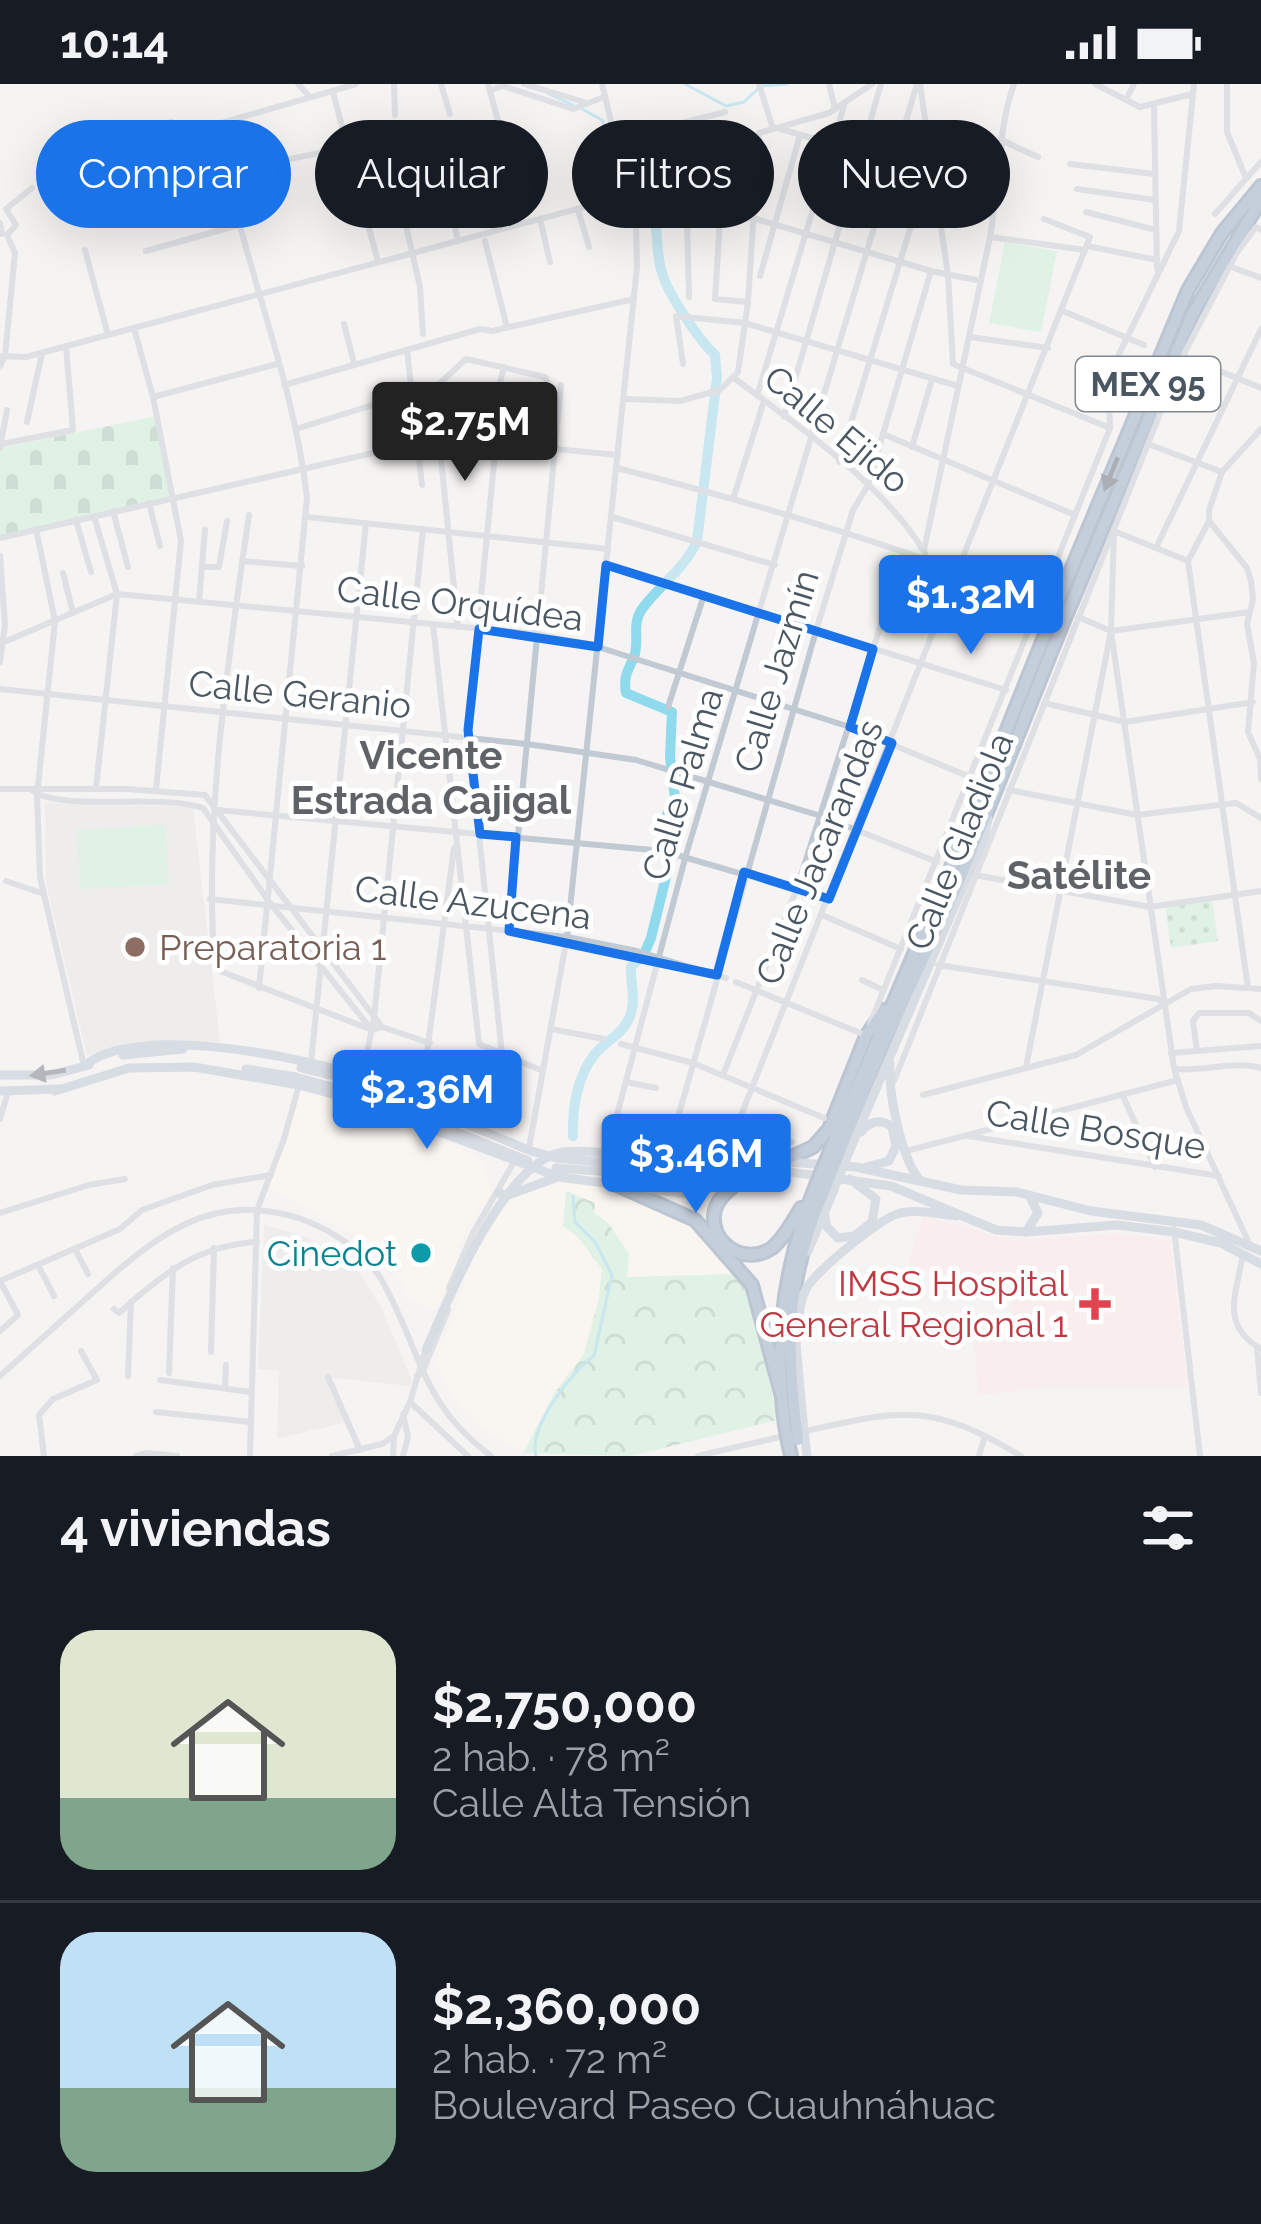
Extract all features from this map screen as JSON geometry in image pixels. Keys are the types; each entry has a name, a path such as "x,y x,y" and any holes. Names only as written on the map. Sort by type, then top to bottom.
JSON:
{"highway":[{"name":"MEX 95","path":"1066,599 1188,290 1222,233 1261,186"},
{"name":"MEX 95","path":"843,1148 890,992 1192,315 1261,200"},
{"name":"MEX 95","path":"804,1456 797,1440 788,1344 792,1293 804,1242 881,1050 992,802 1059,612"},
{"path":"782,1165 813,1147 830,1129 866,1036 890,992"},
{"path":"740,1180 716,1205 714,1217 719,1237 746,1255 773,1247 827,1188"},
{"path":"610,1182 695,1220 752,1285 781,1394"},
{"name":"MEX 95","path":"795,1423 781,1394 783,1292 796,1239 827,1188"},
{"name":"MEX 95","path":"790,1456 797,1440"}],"main road":[{"name":"MEX 95","path":"843,1148 891,1052 984,838 992,802"},
{"path":"84,1066 124,1048 164,1043 311,1064 364,1077 421,1100 560,1177"},
{"path":"0,1075 51,1075 126,1054 186,1048 375,1086 557,1158 637,1166 713,1160"},
{"path":"891,1052 890,1090 910,1166 923,1183"},
{"path":"55,1091 127,1067 186,1062 337,1086 556,1168 653,1175 759,1165 881,1166 889,1160 896,1138 892,1127 880,1121 864,1128 843,1148"},
{"path":"4,1092 55,1091 129,1068 167,1065 299,1085 454,1141 523,1157 569,1158 609,1149 699,1149 746,1153 759,1165"},
{"path":"609,1149 600,1168 610,1182"},
{"path":"426,1351 488,1223 548,1157 569,1152 759,1165"},
{"path":"523,1157 580,1154"},
{"path":"523,1157 534,1184"},
{"path":"502,1194 560,1177 688,1194 782,1165 908,1191 996,1230 1173,1226"},
{"path":"856,1167 961,1190 998,1190 1090,1211 1225,1232 1261,1264"},
{"path":"825,1210 827,1227 838,1238 854,1236 872,1222 876,1199 846,1177"},
{"name":"MEX 95","path":"795,1423 802,1270 825,1210 827,1188"},
{"path":"958,1214 953,1197 961,1190"},
{"path":"1026,1232 1038,1213 1030,1196"},
{"path":"796,1344 804,1293 812,1281 875,1228 907,1211 958,1214"},
{"path":"1246,1248 1261,1250"}],"street":[{"path":"298,84 310,97"},
{"path":"232,120 356,84"},
{"path":"394,84 394,115"},
{"path":"441,84 450,114"},
{"path":"524,84 584,103"},
{"path":"602,84 611,120"},
{"path":"759,84 776,129"},
{"path":"829,84 835,109"},
{"path":"918,84 923,120"},
{"name":"Calle Palma","path":"907,120 918,84"},
{"path":"1007,120 1014,84"},
{"path":"862,980 890,992 901,950 1006,690 1059,612 1075,515 1110,428 1108,377 1179,231 1194,89 1140,107 1095,84"},
{"path":"1126,100 1134,84"},
{"path":"1227,84 1227,131 1246,178"},
{"path":"776,129 835,109 872,85"},
{"path":"867,120 872,85"},
{"path":"498,120 489,87 503,86 566,108 605,97"},
{"path":"333,91 341,120"},
{"path":"839,120 844,103"},
{"path":"1154,106 1157,273"},
{"path":"693,120 725,112"},
{"path":"776,129 798,134"},
{"path":"760,276 798,145"},
{"path":"1010,147 1038,157"},
{"path":"1215,214 1261,162"},
{"path":"1070,164 1154,174"},
{"path":"3,234 16,225 6,209 32,188"},
{"path":"1077,189 1155,200"},
{"path":"1086,212 1156,230"},
{"name":"Calle Jacarandas","path":"732,1138 1086,248 1090,236 1044,219"},
{"path":"0,223 15,253 0,366"},
{"path":"775,224 931,271 981,281"},
{"name":"Calle Gladiola","path":"890,1090 1044,703 1059,612 1114,531 1183,356 1229,266 1256,227 1261,230"},
{"path":"146,251 228,228"},
{"path":"240,228 296,429 307,517 259,988"},
{"path":"369,228 377,262"},
{"path":"406,228 420,287 423,334"},
{"path":"455,228 458,241"},
{"path":"2,356 42,353 506,228"},
{"path":"542,228 550,262"},
{"path":"583,228 589,247"},
{"path":"393,1456 394,1436 426,1351 479,1231 523,1157 543,1071 567,938 634,299 637,228"},
{"path":"687,228 689,298"},
{"path":"719,228 715,299 748,302"},
{"path":"734,378 741,363 752,228"},
{"path":"733,499 807,228"},
{"path":"784,417 840,228"},
{"name":"Calle Palma","path":"609,1149 686,855 874,228"},
{"path":"839,462 911,228"},
{"path":"941,228 952,360 962,370 1110,428"},
{"path":"924,550 992,228"},
{"path":"990,237 1157,260"},
{"path":"485,241 507,327"},
{"path":"85,250 108,335"},
{"path":"1229,266 1261,278"},
{"name":"Calle Jazmín","path":"661,1151 676,1131 766,799 853,511 868,485 931,271"},
{"path":"0,274 13,275"},
{"path":"284,385 480,329 634,299"},
{"path":"1063,311 1144,345"},
{"path":"683,364 676,316 745,322 958,386"},
{"path":"344,324 354,363"},
{"path":"134,328 153,397 181,541 156,790"},
{"path":"1156,548 1261,329"},
{"path":"970,337 1048,348"},
{"path":"8,410 0,446 73,430 66,346"},
{"path":"407,350 422,484"},
{"path":"27,422 42,353"},
{"path":"1183,356 1261,388"},
{"path":"444,429 440,383 466,359 544,377 553,398 545,423 555,446"},
{"path":"153,397 278,363"},
{"path":"490,416 503,367"},
{"name":"Calle Ejido","path":"624,399 670,403 717,391 734,378 868,485 899,515 929,560"},
{"path":"912,447 932,379"},
{"path":"509,931 561,385"},
{"path":"296,429 411,393"},
{"path":"1248,988 1188,561 1209,521 1211,499 1222,472 1261,429"},
{"path":"883,434 1075,515"},
{"path":"0,538 439,438 618,455"},
{"path":"439,438 458,627"},
{"path":"496,443 469,735 502,1054"},
{"path":"1148,444 1222,472"},
{"path":"617,468 960,570 1111,631 1250,612"},
{"path":"149,503 160,546"},
{"path":"113,512 128,567"},
{"path":"249,514 223,713 209,899 215,969 372,1030 382,1027"},
{"path":"94,516 117,594 97,788"},
{"path":"307,517 608,549"},
{"path":"612,517 775,565"},
{"path":"76,520 91,572"},
{"path":"202,567 219,568 227,521"},
{"path":"1209,521 1247,568 1253,599 1253,702 1248,732 1260,759 1261,779"},
{"path":"311,1064 366,523"},
{"path":"37,529 55,621 36,792 44,894 84,1066"},
{"path":"357,1104 374,1018 423,529"},
{"path":"199,601 205,530"},
{"path":"1026,1067 1111,631 1114,531 1188,561"},
{"path":"724,1075 797,888 904,552"},
{"path":"0,556 4,642 0,662"},
{"path":"242,561 302,566"},
{"path":"606,565 1006,690"},
{"path":"63,572 73,613"},
{"name":"Calle Orquídea","path":"4,642 117,594 537,634 598,647 850,727 970,777"},
{"path":"668,707 704,596"},
{"path":"433,624 479,1044 543,1071"},
{"path":"1111,631 1174,1068 1246,1248 1233,1312 1241,1336 1259,1348 1261,1393"},
{"name":"Calle Geranio","path":"0,689 402,733 469,735 662,767 858,830 937,862"},
{"path":"1044,703 1125,722 1253,702"},
{"path":"0,789 203,808 270,903 372,1030"},
{"path":"126,789 126,800"},
{"path":"36,792 156,790 208,798 382,1027 430,1042"},
{"path":"1009,790 1136,815 1236,803 1261,818"},
{"path":"217,810 668,852 829,899"},
{"path":"421,1100 450,856 456,844"},
{"path":"975,875 1150,907 1261,891"},
{"path":"6,881 44,894"},
{"name":"Calle Azucena","path":"209,899 567,938 637,951 721,976"},
{"path":"822,915 901,950"},
{"path":"291,927 301,919"},
{"path":"938,964 1165,1004"},
{"path":"736,982 866,1036"},
{"path":"923,1095 1076,1055 1191,989 1261,989"},
{"path":"1197,1051 1193,1021 1199,1013 1249,1013 1261,1021"},
{"path":"551,1030 604,1039"},
{"path":"621,1044 693,1063 824,1118"},
{"path":"1172,1053 1261,1046"},
{"path":"1174,1068 1261,1068"},
{"path":"910,1150 1178,1080"},
{"path":"626,1082 656,1088"},
{"path":"250,1456 257,1210 299,1085"},
{"path":"0,1119 4,1092"},
{"path":"1122,1094 1155,1167"},
{"path":"676,1131 699,1149"},
{"path":"609,1149 676,1131 792,1142"},
{"name":"Calle Bosque","path":"964,1136 1219,1176"},
{"path":"2,1329 18,1315 0,1281 120,1229 142,1210 212,1185 271,1175"},
{"path":"0,1213 89,1185 125,1179"},
{"path":"0,1376 161,1234 215,1214 257,1210 311,1223 358,1253 381,1280 419,1372 449,1419 491,1456"},
{"path":"1173,1226 1199,1456"},
{"path":"419,1372 479,1231"},
{"path":"114,1309 119,1313 173,1267 214,1248 257,1242"},
{"path":"211,1352 214,1248"},
{"path":"75,1249 88,1274"},
{"path":"38,1265 54,1296"},
{"path":"169,1373 173,1267"},
{"path":"126,1288 133,1301 128,1376"},
{"path":"0,1318 2,1329"},
{"path":"44,1456 39,1415 53,1399 97,1380 81,1351"},
{"path":"225,1388 226,1365"},
{"path":"328,1377 360,1450"},
{"path":"160,1380 252,1392"},
{"path":"410,1402 468,1456"},
{"path":"156,1412 251,1422"},
{"path":"698,1456 902,1412 943,1418 1021,1456"},
{"path":"403,1414 408,1433 403,1456"},
{"path":"979,1456 986,1435"},
{"path":"332,1456 382,1444 394,1436"},
{"path":"136,1456 177,1456"}],"highlighted area":[{"path":"606,565 873,649 850,727 892,743 829,899 744,872 717,975 509,931 516,837 480,834 468,730 479,629 598,647"}],"shaded area":[{"name":"Preparatoria 1","path":"45,803 193,807 220,1042 141,1041 87,1056 46,883"},
{"path":"301,1090 366,1104 475,1155 483,1164 493,1191 458,1244 456,1266 435,1311 409,1298 395,1271 365,1241 269,1188"},
{"path":"547,1178 593,1180 687,1214 737,1274 627,1278 629,1254 609,1224 594,1212 563,1225 602,1269 599,1298 584,1354 554,1394 523,1453 479,1426 458,1405 437,1367 437,1357 477,1250 508,1197"},
{"name":"IMSS Hospital General Regional 1","path":"923,1216 1013,1240 1118,1233 1170,1240 1188,1387 1048,1387 978,1395 974,1333 1014,1325 1007,1277 975,1283 908,1266"},
{"path":"264,1225 307,1237 359,1273 381,1307 412,1381 410,1386 327,1377 346,1422 277,1439 279,1371 258,1369"}],"green space":[{"path":"1005,242 1057,251 1041,332 989,323"},
{"path":"157,416 173,497 0,538 0,448"},
{"path":"165,825 169,884 80,889 77,830"},
{"path":"1212,900 1218,941 1171,948 1165,906"},
{"path":"566,1191 595,1203 594,1213 609,1224 629,1254 627,1277 737,1274 759,1315 777,1420 631,1456 523,1453 554,1394 584,1354 599,1298 602,1269 577,1236 563,1226"}],"waterway":[{"path":"685,84 726,106 744,102 761,86 787,84"},
{"path":"549,94 573,105"},
{"path":"582,109 602,120"},
{"path":"573,1136 583,1073 631,1013 631,967 651,938 668,869 666,817 675,798 672,712 626,693 625,682 636,651 639,615 697,541 717,378 715,355 665,282 656,228"},
{"path":"536,1456 535,1444 545,1416 563,1387 594,1356 612,1275 595,1242 575,1222 573,1196"}],"place":[{"name":"Preparatoria 1","path":"135,947"},
{"name":"Cinedot","path":"421,1253"},
{"name":"IMSS Hospital General Regional 1","path":"1095,1304"}],"district":[{"name":"Vicente Estrada Cajigal","path":"431,778"},
{"name":"Satélite","path":"1079,875"}]}
